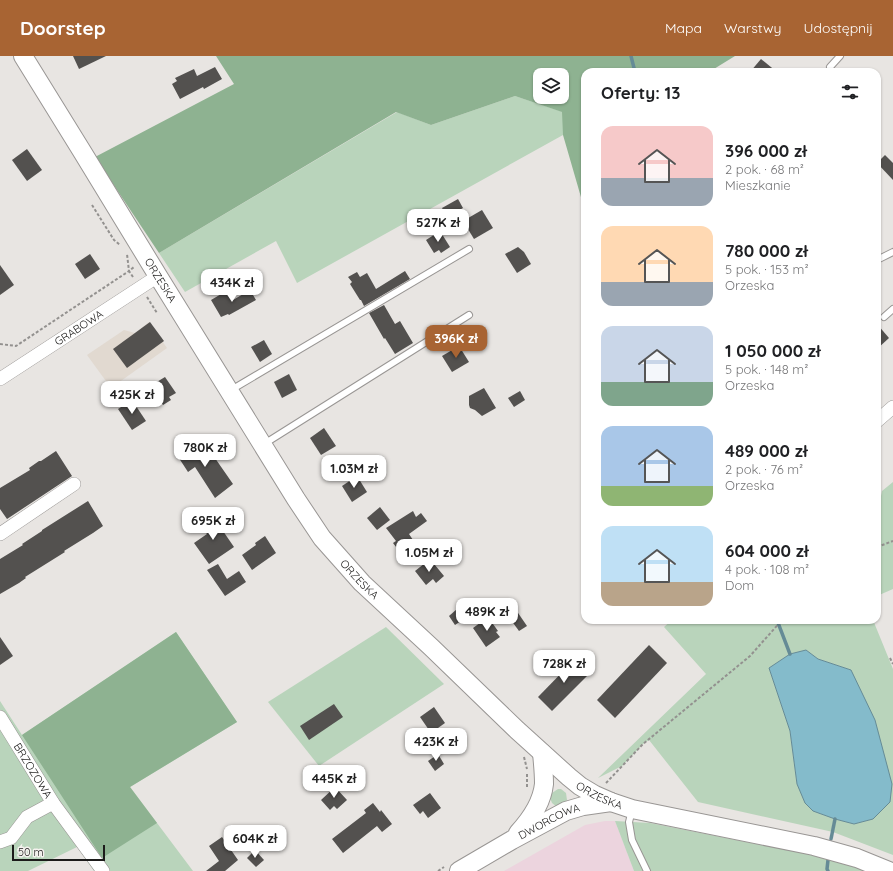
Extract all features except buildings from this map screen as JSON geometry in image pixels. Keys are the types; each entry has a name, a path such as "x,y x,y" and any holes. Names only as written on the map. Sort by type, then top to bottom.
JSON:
{"street":[{"name":"ORZESKA","path":"23,56 296,499 322,538 357,577 542,753 574,781 603,799 632,809 814,846 857,858 889,871"},
{"name":"GRABOWA","path":"0,379 158,276"},
{"path":"881,418 893,407"},
{"path":"0,534 74,484"},
{"name":"BRZOZOWA","path":"0,717 53,803 103,871"},
{"name":"DWORCOWA","path":"512,840 525,826 534,813 537,793 544,784 542,753"},
{"path":"556,781 574,781 576,800 563,813 550,813 543,808 537,793 556,781"},
{"name":"DWORCOWA","path":"459,871 512,840 563,813 603,799"},
{"name":"BRZOZOWA","path":"0,842 11,838 27,817 53,803"}],"lane":[{"path":"830,67 840,56"},
{"path":"230,391 469,249"},
{"path":"881,258 893,252"},
{"path":"884,317 893,309"},
{"path":"263,445 469,315"},
{"path":"632,809 629,822 632,840 647,871"}],"path":[{"path":"0,344 16,346 129,271 126,248"},
{"path":"881,546 893,541"},
{"path":"603,799 643,744 750,656 778,624"},
{"path":"890,658 893,664"},
{"path":"521,752 537,793"}],"shaded area":[{"path":"149,322 167,348 111,388 87,355 124,330 135,333"},
{"path":"605,821 615,821 634,871 504,871 585,825"}],"green space":[{"path":"216,56 735,56 716,68 581,68 581,197 563,135 562,112 538,104 569,104 569,68 533,68 533,102 515,96 431,125 396,112 159,253 95,157 234,84"},
{"path":"515,96 533,102 533,104 539,104 563,112 563,135 297,283 276,241 185,292 159,253 397,112 431,125"},
{"path":"893,482 893,589 881,594 881,496 882,491"},
{"path":"667,624 875,624 893,669 893,855 833,832 698,802 649,740 643,744 622,766 598,778 706,674 664,627","holes":["806,650 818,659 851,670 873,819 854,824 813,811 797,784 790,731 769,668 790,654"]},
{"path":"386,627 444,684 319,766 268,702"},
{"path":"176,632 237,722 130,787 193,871 94,871 77,847 28,871 0,871 0,701 22,735"},
{"path":"176,632 237,722 130,787 157,823 102,858 22,735"},
{"path":"558,789 561,789 566,793 567,800 564,804 557,807 552,803 550,798 552,793"},
{"path":"615,821 650,823 828,858 871,871 634,871"}],"water":[{"path":"806,650 818,659 851,670 875,720 892,784 890,802 873,819 854,824 813,811 805,803 797,784 790,731 769,668 790,654"}],"waterway":[{"path":"631,56 634,68"},
{"path":"779,624 790,654"},
{"path":"831,839 835,819"},
{"path":"828,860 828,871"}]}
